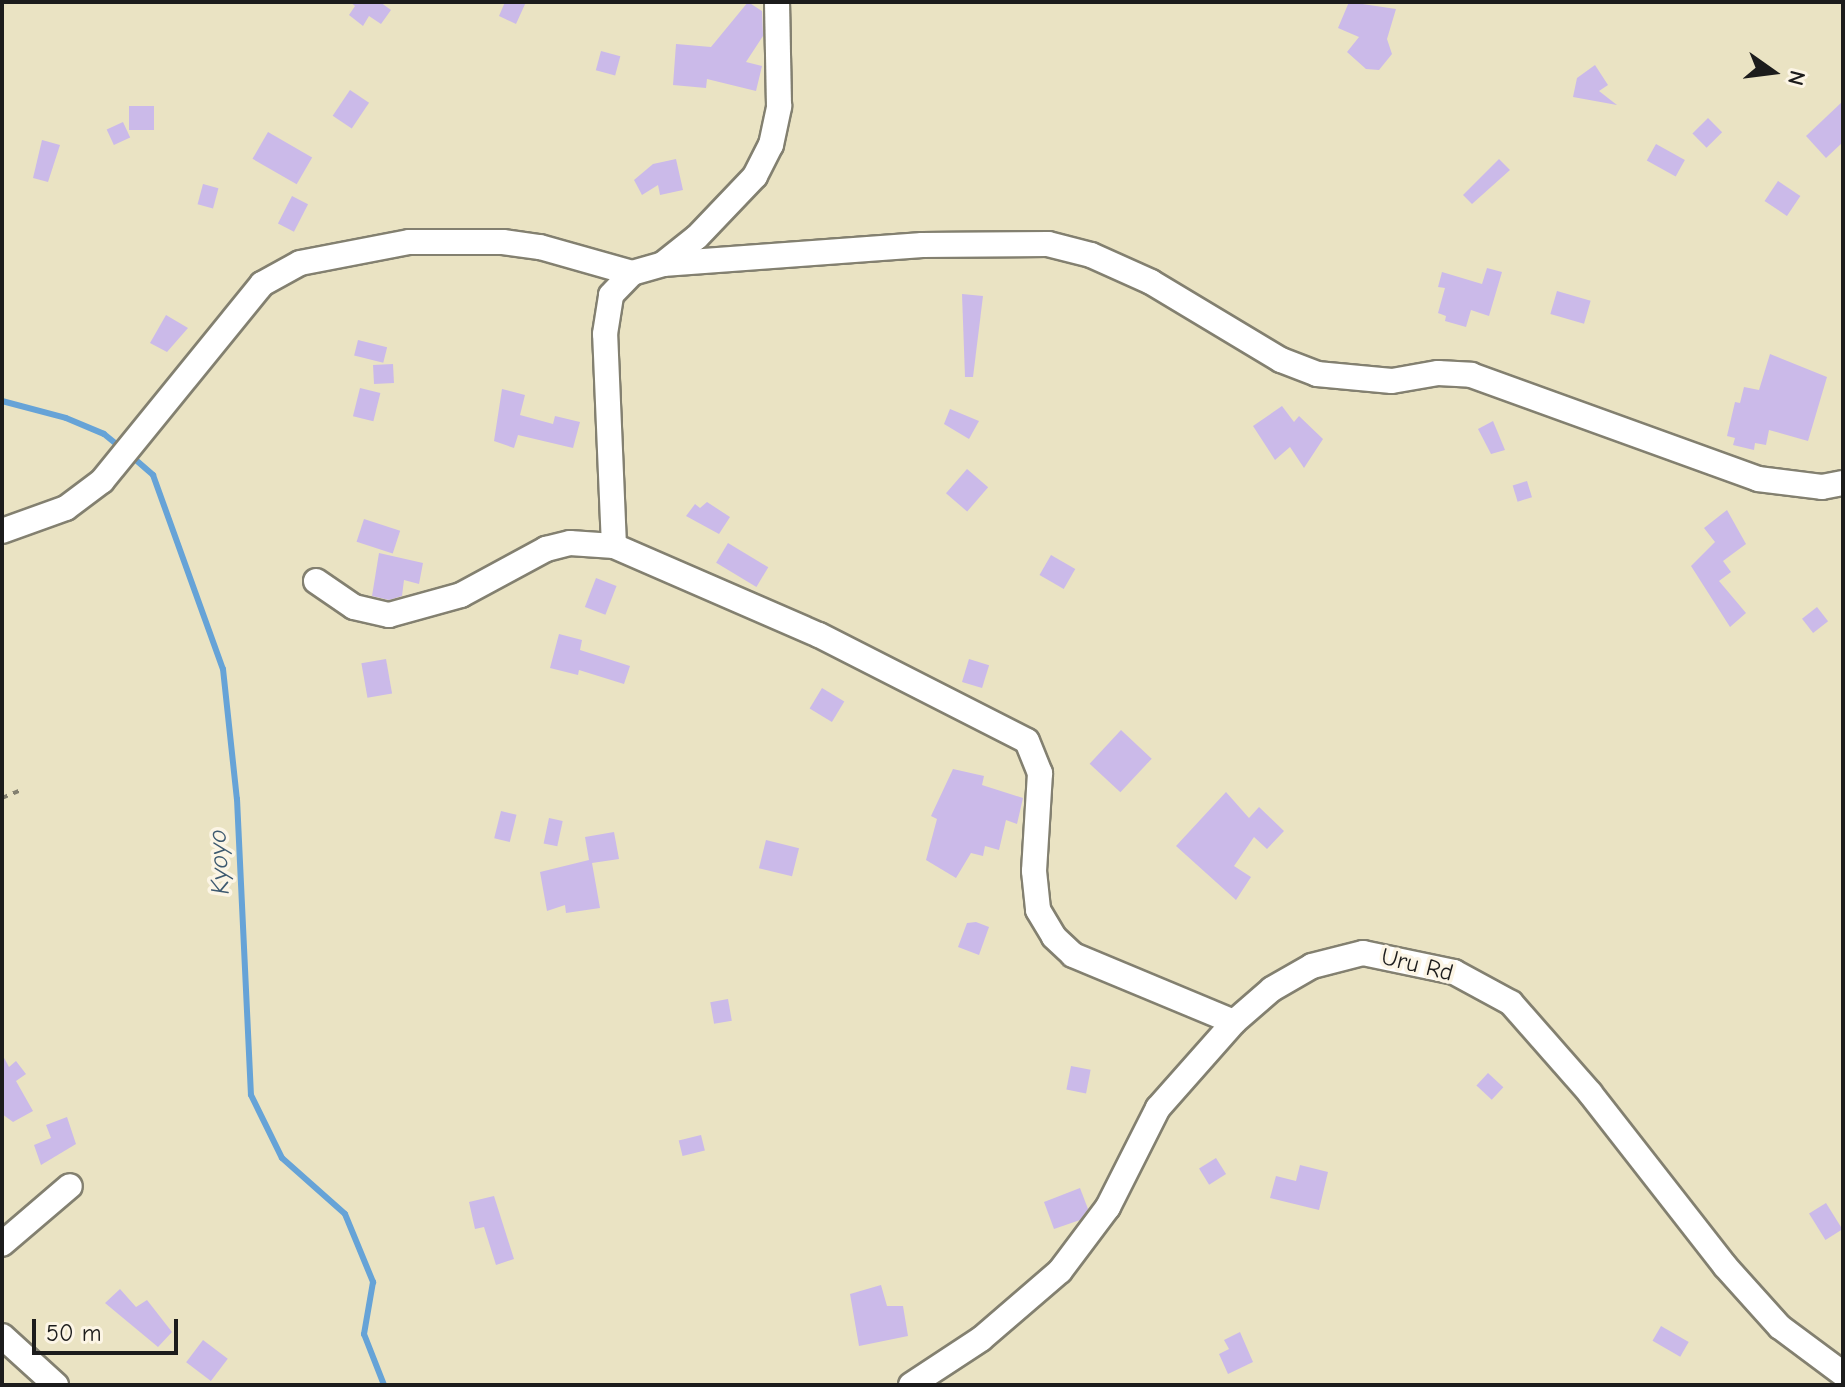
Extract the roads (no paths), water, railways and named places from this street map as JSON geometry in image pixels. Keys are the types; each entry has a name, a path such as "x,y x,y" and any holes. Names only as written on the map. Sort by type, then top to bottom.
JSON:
{"street":[{"path":"663,264 725,210 755,176 771,145 779,106 777,2"},
{"path":"2,531 66,508 124,454 262,284 300,263 409,242 503,242 632,273 663,264 922,245 1048,244 1091,255 1151,282 1281,360 1317,374 1392,381 1438,373 1471,375 1514,387 1603,427 1758,479 1822,487 1843,483"},
{"path":"614,546 605,334 611,295 632,273"},
{"path":"316,581 354,607 389,615 461,595 546,549 570,543 614,546 819,635 1027,741 1040,773 1034,871 1038,910 1054,937 1073,955 1234,1022"},
{"name":"Uru Rd","path":"911,1385 981,1339 1060,1271 1108,1207 1158,1108 1234,1022 1272,989 1312,966 1363,953 1454,972 1511,1003 1590,1093 1725,1266 1780,1327 1843,1374"},
{"path":"2,1244 70,1186"},
{"path":"2,1336 56,1385"}],"waterway":[{"name":"Kyoyo","path":"2,401 66,418 104,434 120,447"},
{"name":"Kyoyo","path":"129,454 153,475 223,669 237,799 251,1095 282,1158 345,1214 373,1282 364,1334 384,1385"}]}
